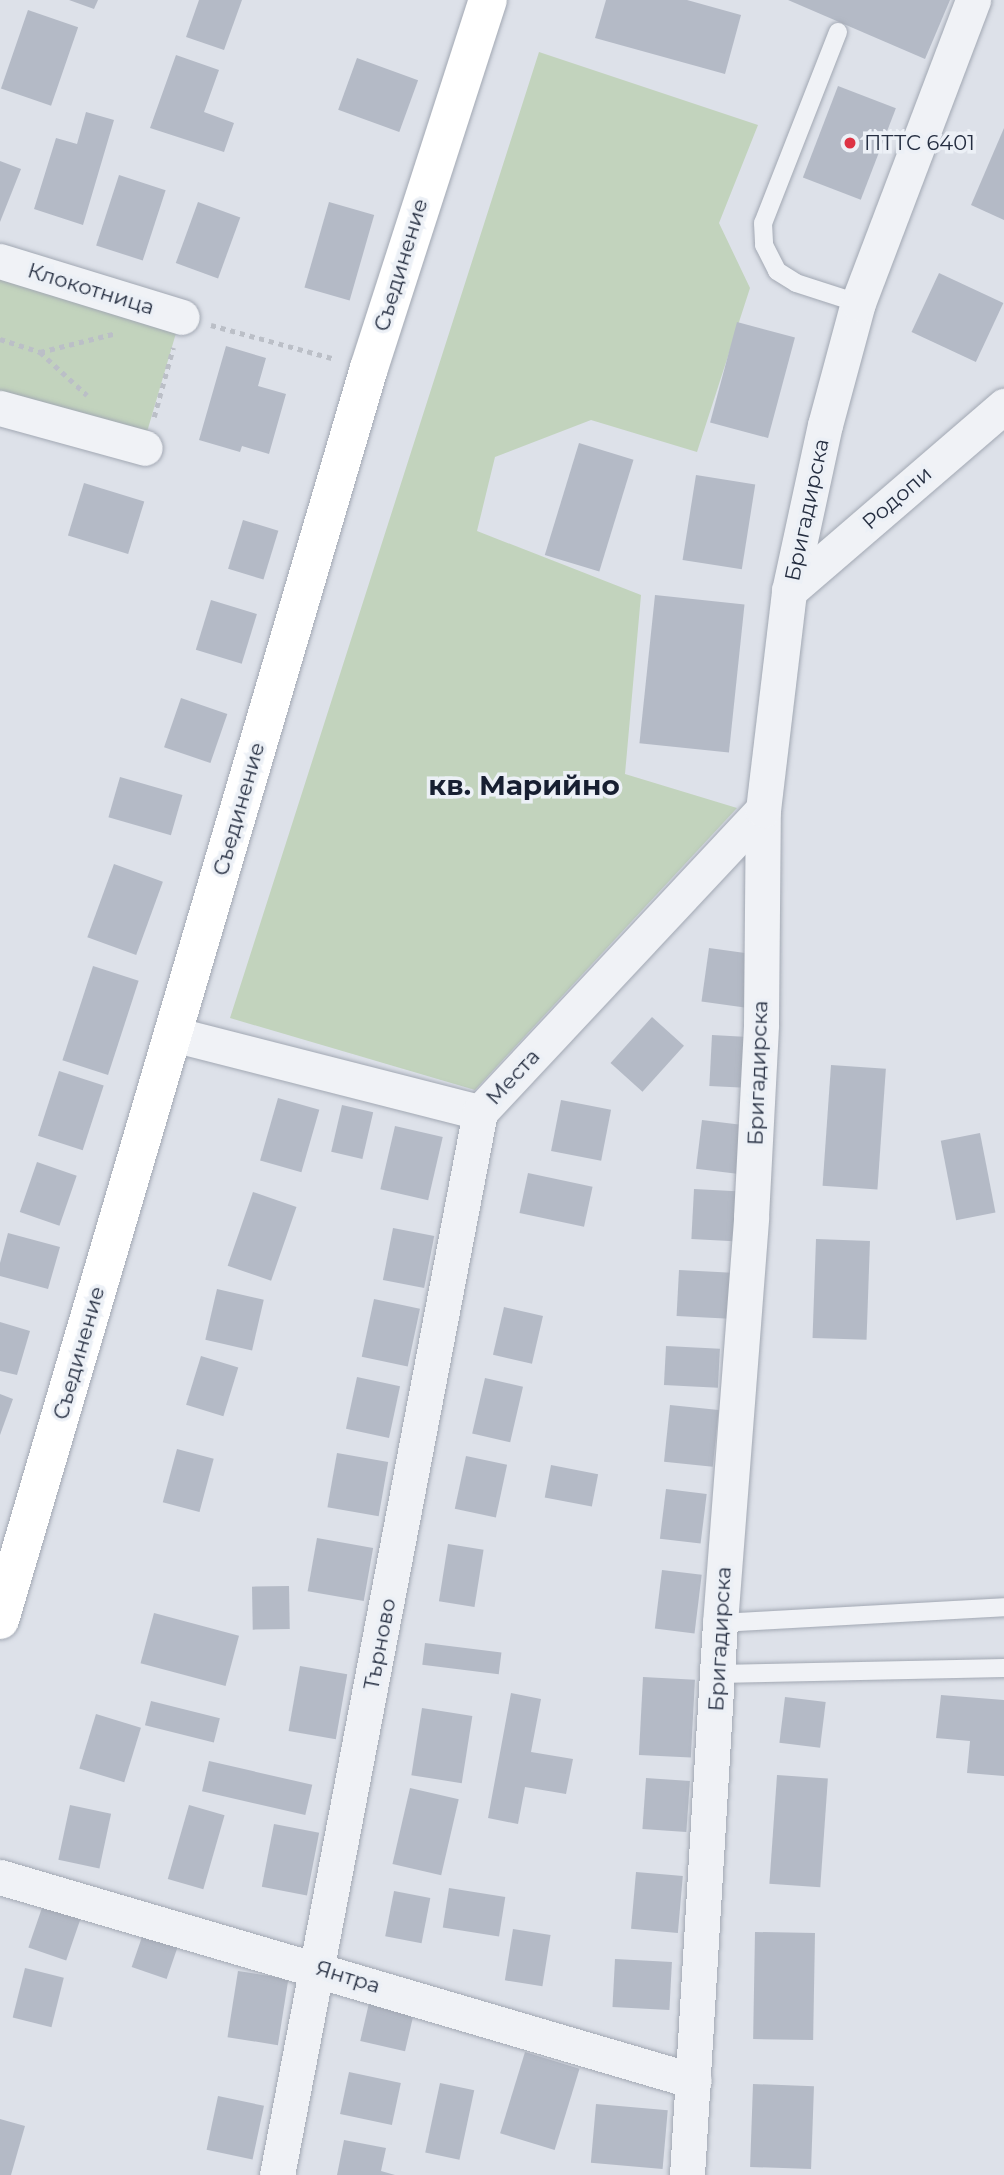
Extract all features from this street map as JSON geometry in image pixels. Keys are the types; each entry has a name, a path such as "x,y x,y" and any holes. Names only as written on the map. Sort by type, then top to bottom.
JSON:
{"street":[{"name":"Съединение","path":"0,1620 369,368 488,0"},
{"name":"Бригадирска","path":"687,2175 720,1623 754,1162 761,1024 763,810 789,591 825,425 858,303 973,0"},
{"name":"Клокотница","path":"0,261 182,317"},
{"name":"Родопи","path":"789,591 1004,406"},
{"path":"0,408 145,448"},
{"name":"Места","path":"173,1034 480,1112 763,810"},
{"name":"Търново","path":"277,2175 319,1968 480,1112"},
{"name":"Янтра","path":"0,1877 319,1968 694,2081"}],"lane":[{"path":"838,32 763,223 764,245 777,271 796,283 858,303"},
{"path":"720,1623 1004,1607"},
{"path":"718,1674 1004,1668"}],"path":[{"path":"145,448 182,317 369,368"},
{"path":"0,339 40,352 131,330"}],"green space":[{"path":"539,52 758,125 719,223 750,288 697,452 591,420 495,457 477,531 641,595 625,774 737,808 475,1090 230,1018"},
{"path":"0,263 181,316 142,449 0,405"}],"building":[{"path":"69,0 98,0 94,9"},
{"path":"199,0 242,0 224,50 186,37"},
{"path":"606,0 687,0 741,15 725,74 595,38"},
{"path":"788,0 950,0 925,59"},
{"path":"28,10 78,27 51,106 1,88"},
{"path":"176,55 219,70 204,112 234,123 224,152 150,128"},
{"path":"357,58 418,80 399,132 338,110"},
{"name":"ПТТС 6401","path":"838,86 896,108 861,200 803,177"},
{"path":"86,112 114,120 83,225 34,209 56,138 77,144"},
{"path":"1004,128 1004,220 971,205"},
{"path":"0,161 21,169 0,222"},
{"path":"119,175 166,190 143,261 96,245"},
{"path":"198,202 240,217 218,278 176,263"},
{"path":"329,202 374,215 350,301 304,288"},
{"path":"939,273 1003,303 976,362 912,332"},
{"path":"737,322 795,338 768,438 710,422"},
{"path":"226,346 266,358 258,386 286,394 269,454 242,446 240,452 199,440"},
{"path":"579,443 634,460 599,572 545,555"},
{"path":"696,475 755,484 742,569 683,560"},
{"path":"84,483 144,501 128,554 68,536"},
{"path":"243,520 278,531 263,580 228,569"},
{"path":"655,595 745,604 729,753 639,743"},
{"path":"211,600 257,614 242,664 196,650"},
{"path":"181,698 227,714 210,763 164,747"},
{"path":"120,777 182,795 171,835 108,817"},
{"path":"114,864 163,882 136,955 87,937"},
{"path":"709,948 758,955 750,1008 701,1001"},
{"path":"93,966 139,981 108,1075 62,1060"},
{"path":"652,1017 684,1046 642,1092 611,1063"},
{"path":"712,1035 753,1037 750,1088 709,1086"},
{"path":"831,1065 886,1069 877,1190 823,1186"},
{"path":"59,1071 104,1086 83,1150 38,1136"},
{"path":"278,1098 319,1110 301,1172 260,1160"},
{"path":"561,1100 611,1110 601,1161 551,1151"},
{"path":"342,1105 373,1112 362,1159 331,1152"},
{"path":"702,1120 743,1125 737,1174 696,1169"},
{"path":"395,1126 443,1137 428,1200 380,1189"},
{"path":"980,1133 995,1213 956,1220 941,1141"},
{"path":"37,1162 77,1176 59,1226 20,1212"},
{"path":"528,1173 593,1187 584,1227 519,1213"},
{"path":"694,1189 746,1192 743,1242 691,1239"},
{"path":"253,1192 296,1207 271,1281 228,1266"},
{"path":"393,1228 434,1236 424,1288 383,1280"},
{"path":"8,1233 60,1247 48,1289 0,1276 0,1263"},
{"path":"816,1239 870,1241 867,1340 813,1338"},
{"path":"679,1270 732,1273 730,1319 677,1316"},
{"path":"217,1289 264,1300 252,1350 205,1340"},
{"path":"374,1299 420,1309 408,1366 362,1357"},
{"path":"504,1307 543,1316 532,1364 493,1355"},
{"path":"0,1322 30,1331 17,1375 0,1371"},
{"path":"666,1346 720,1349 718,1388 664,1385"},
{"path":"201,1356 238,1367 223,1416 186,1405"},
{"path":"357,1377 400,1386 389,1438 346,1429"},
{"path":"485,1378 523,1387 510,1442 472,1434"},
{"path":"0,1394 13,1399 0,1435"},
{"path":"670,1405 719,1410 713,1467 664,1462"},
{"path":"177,1449 214,1459 199,1512 163,1502"},
{"path":"337,1453 388,1462 379,1516 327,1507"},
{"path":"466,1456 507,1465 496,1518 455,1509"},
{"path":"551,1465 598,1474 592,1507 545,1497"},
{"path":"666,1489 707,1494 701,1544 660,1539"},
{"path":"317,1538 373,1548 364,1601 308,1591"},
{"path":"448,1544 484,1550 474,1607 439,1601"},
{"path":"662,1570 702,1575 695,1633 655,1629"},
{"path":"289,1586 290,1629 253,1630 252,1587"},
{"path":"154,1613 239,1636 226,1686 141,1663"},
{"path":"425,1643 501,1652 499,1674 422,1665"},
{"path":"300,1666 347,1674 336,1739 289,1731"},
{"path":"643,1677 695,1680 691,1758 639,1755"},
{"path":"511,1693 541,1699 531,1752 573,1759 566,1794 525,1787 518,1824 488,1818"},
{"path":"941,1695 1004,1700 1004,1776 967,1773 970,1741 936,1738"},
{"path":"785,1697 826,1702 820,1748 779,1743"},
{"path":"151,1701 220,1718 214,1742 145,1725"},
{"path":"422,1708 472,1716 462,1783 411,1775"},
{"path":"96,1714 141,1728 124,1782 79,1769"},
{"path":"209,1761 312,1785 305,1815 202,1791"},
{"path":"777,1775 828,1779 820,1887 769,1884"},
{"path":"646,1778 690,1781 686,1832 642,1829"},
{"path":"410,1788 459,1799 441,1875 392,1864"},
{"path":"70,1805 111,1814 99,1869 58,1860"},
{"path":"189,1805 225,1815 203,1889 168,1879"},
{"path":"274,1824 319,1833 307,1896 262,1887"},
{"path":"636,1872 683,1876 678,1933 631,1929"},
{"path":"449,1888 505,1897 499,1936 443,1928"},
{"path":"394,1891 430,1898 422,1943 385,1936"},
{"path":"44,1902 82,1915 66,1960 28,1947"},
{"path":"513,1929 551,1935 542,1986 505,1980"},
{"path":"144,1931 179,1943 167,1979 132,1967"},
{"path":"755,1932 815,1933 813,2040 753,2039"},
{"path":"615,1959 672,1962 669,2010 612,2007"},
{"path":"25,1968 64,1978 51,2027 13,2017"},
{"path":"238,1971 288,1979 278,2045 228,2037"},
{"path":"369,2003 414,2013 405,2051 360,2041"},
{"path":"525,2052 580,2069 555,2150 500,2133"},
{"path":"349,2072 401,2083 392,2125 340,2114"},
{"path":"440,2083 474,2090 459,2160 425,2152"},
{"path":"753,2084 814,2086 811,2169 750,2167"},
{"path":"218,2096 264,2106 253,2160 207,2150"},
{"path":"596,2104 668,2110 663,2169 591,2163"},
{"path":"0,2119 25,2126 11,2175 0,2175"},
{"path":"344,2140 386,2148 381,2171 395,2175 337,2175"}],"place":[{"name":"ПТТС 6401","path":"850,143"}],"district":[{"name":"кв. Марийно","path":"524,785"}]}
